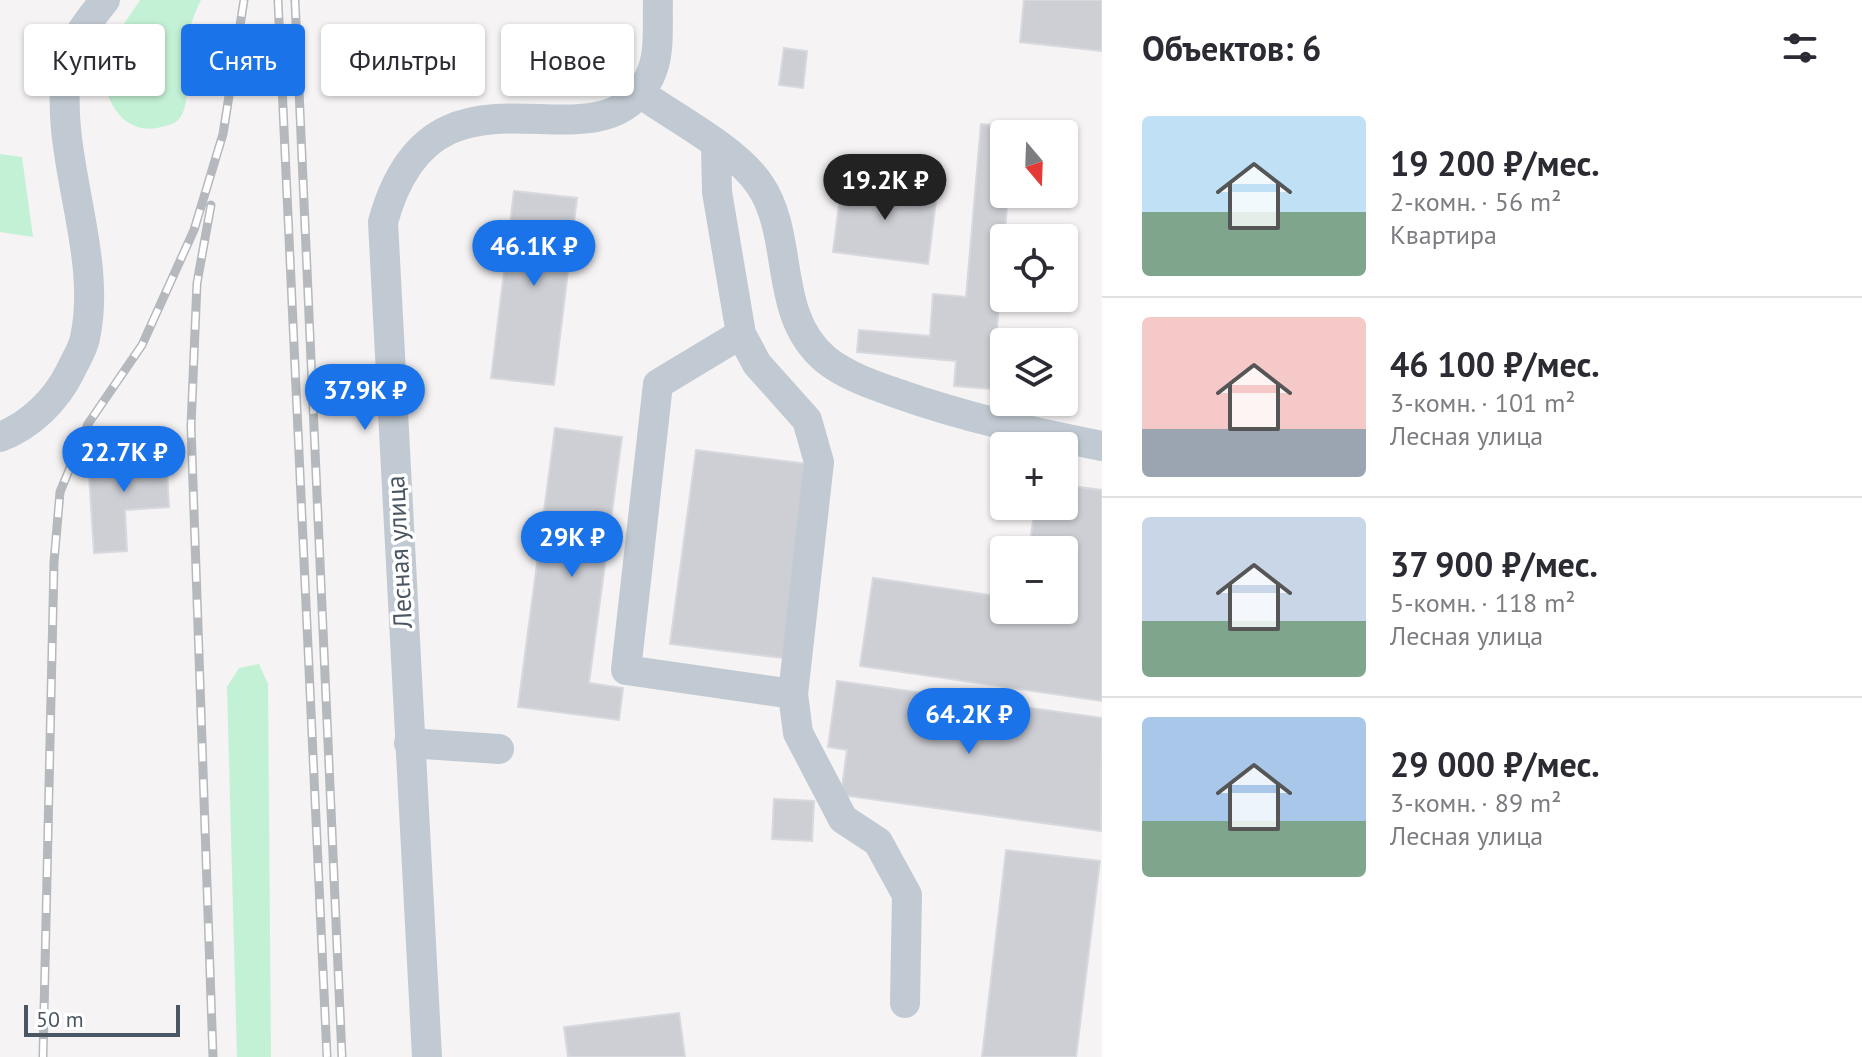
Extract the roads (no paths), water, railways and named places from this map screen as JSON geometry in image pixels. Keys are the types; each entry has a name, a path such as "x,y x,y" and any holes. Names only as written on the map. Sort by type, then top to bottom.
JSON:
{"street":[{"path":"0,437 53,400 85,341 90,304 65,101 68,61 84,27 105,0"},
{"path":"658,0 656,60 640,93 742,164 761,186 772,212 790,300 804,333 825,359 869,383 963,417 1102,446"},
{"name":"Лесная улица","path":"427,1057 382,255 383,222 391,191 404,167 422,147 446,130 472,119 599,118 616,111 640,93"},
{"path":"716,146 717,192 741,334 757,364 807,420 819,462 793,694 798,733 843,819 878,842 907,895 905,1003"},
{"path":"741,334 658,384 626,670 793,694"},
{"path":"409,743 499,749"}],"railway":[{"path":"43,1057 54,562 60,492 88,424 142,345 194,230 223,134 244,0"},
{"path":"278,0 327,1057"},
{"path":"295,0 342,1057"},
{"path":"211,205 197,283 191,426 213,1057"}]}
